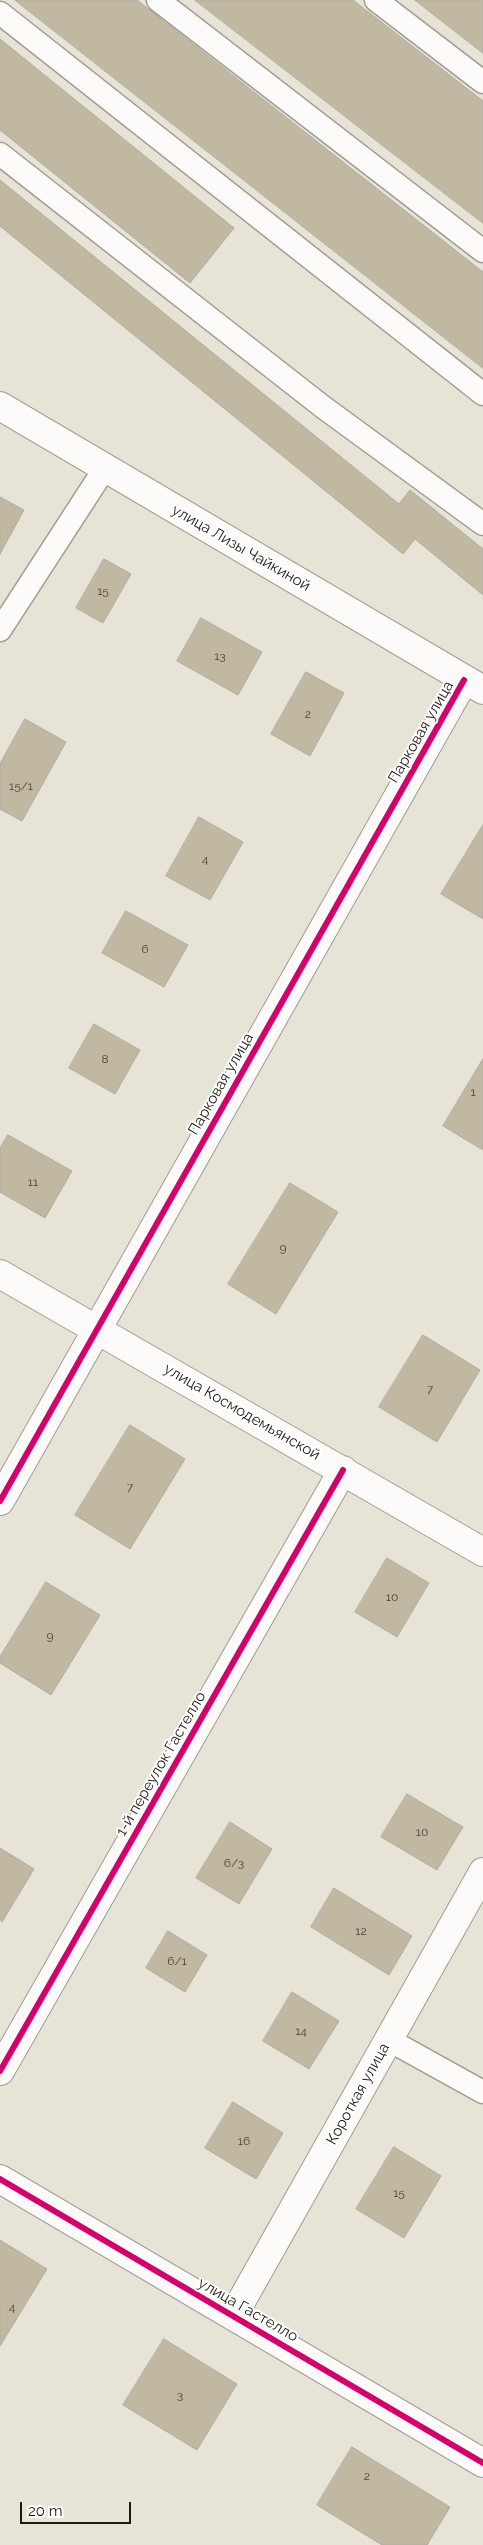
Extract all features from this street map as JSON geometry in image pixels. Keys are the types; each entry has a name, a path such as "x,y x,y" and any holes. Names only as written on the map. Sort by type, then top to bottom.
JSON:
{"street":[{"name":"улица Лизы Чайкиной","path":"0,406 474,685"},
{"name":"Парковая улица","path":"0,1502 97,1328 474,685"},
{"name":"улица Космодемьянской","path":"0,1274 97,1328 483,1552"},
{"name":"1-й переулок Гастелло","path":"0,2071 343,1470"},
{"name":"Короткая улица","path":"234,2316 483,1872"},
{"name":"улица Гастелло","path":"0,2179 483,2463"}],"lane":[{"path":"158,0 483,251"},
{"path":"376,0 483,82"},
{"path":"0,13 483,394"},
{"path":"0,154 324,407 483,524"},
{"path":"0,630 105,468"},
{"path":"389,2040 483,2092"}],"building":[{"path":"15,0 137,0 483,272 483,368"},
{"path":"195,0 353,0 483,101 483,223"},
{"path":"415,0 483,0 483,53"},
{"path":"0,39 234,228 190,283 0,130"},
{"path":"0,180 399,504 410,490 483,549 483,595 415,539 403,554 0,226"},
{"path":"0,497 24,510 0,554"},
{"path":"104,559 131,574 103,623 76,608"},
{"path":"201,618 262,652 238,695 177,661"},
{"path":"306,672 344,693 310,756 271,734"},
{"path":"25,719 66,742 22,821 0,809 0,764"},
{"path":"199,817 243,842 210,900 166,876"},
{"path":"483,825 483,919 441,894"},
{"path":"126,911 188,945 164,987 102,953"},
{"path":"94,1024 140,1050 115,1094 69,1068"},
{"path":"483,1059 483,1150 443,1126"},
{"path":"8,1135 72,1171 45,1218 0,1192 0,1148"},
{"path":"290,1183 338,1212 276,1314 228,1284"},
{"path":"423,1335 480,1370 437,1442 379,1407"},
{"path":"130,1425 185,1459 130,1549 75,1515"},
{"path":"387,1558 429,1583 397,1637 355,1612"},
{"path":"46,1582 100,1615 51,1695 0,1663 0,1657"},
{"path":"407,1794 463,1827 437,1870 381,1837"},
{"path":"230,1822 272,1849 239,1904 196,1878"},
{"path":"0,1848 34,1869 2,1922 0,1920"},
{"path":"334,1888 412,1936 389,1975 311,1927"},
{"path":"168,1931 207,1955 185,1992 146,1968"},
{"path":"292,1992 339,2021 309,2069 263,2041"},
{"path":"233,2102 283,2133 256,2179 205,2148"},
{"path":"394,2147 441,2176 404,2238 356,2209"},
{"path":"0,2240 47,2269 0,2346"},
{"path":"164,2339 237,2384 197,2450 123,2405"},
{"path":"352,2447 450,2507 427,2545 382,2545 317,2505"}],"cycle path":[{"path":"0,1501 464,680"},
{"path":"0,2071 343,1470"},
{"path":"0,2179 483,2463"}]}
